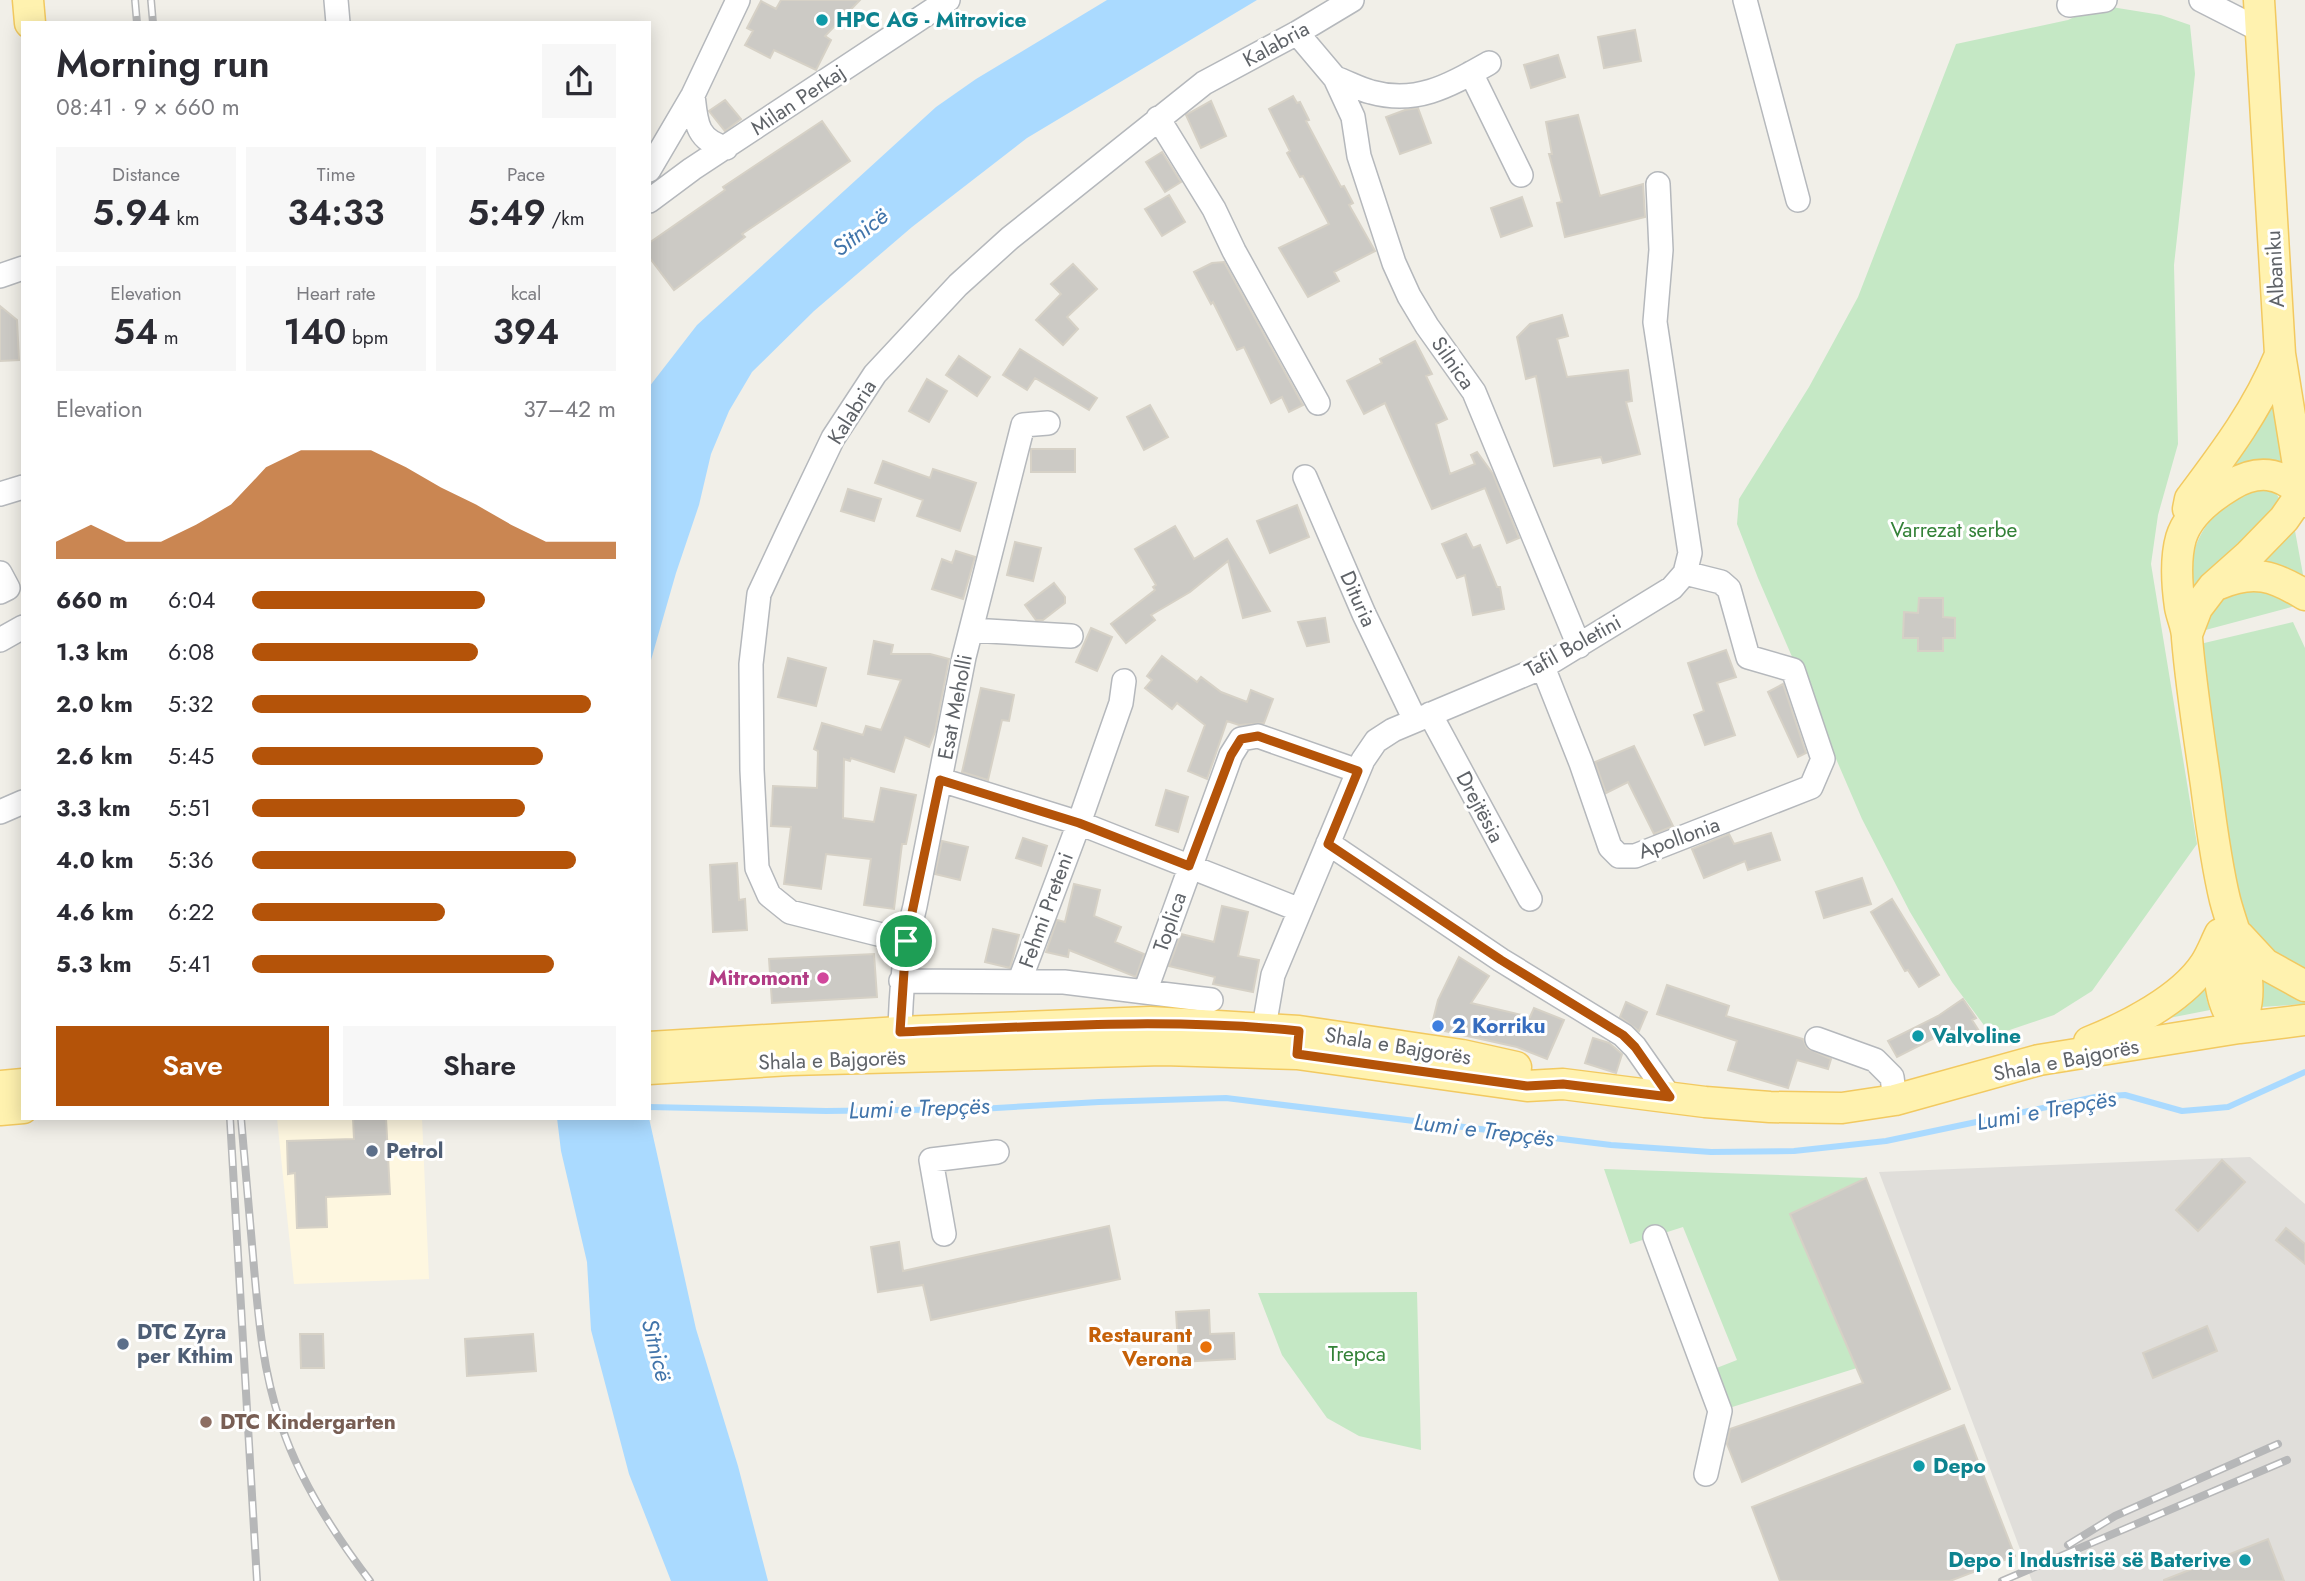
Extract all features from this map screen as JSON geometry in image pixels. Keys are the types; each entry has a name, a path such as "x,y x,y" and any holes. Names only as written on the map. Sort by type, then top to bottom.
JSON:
{"main road":[{"path":"28,0 30,21"},
{"name":"Albaniku","path":"2259,0 2280,354 2304,499"},
{"path":"2239,1028 2228,1015 2222,1000 2228,934 2225,901 2211,826 2189,668 2187,634 2180,607 2178,566 2181,537 2190,499 2243,426 2265,390 2280,354"},
{"path":"2181,537 2197,512 2214,495 2236,482 2256,475 2276,475 2289,480 2304,499 2213,587 2197,608 2187,634"},
{"path":"2213,587 2237,576 2260,575 2285,583 2305,595"},
{"path":"2228,934 2265,964 2305,986"},
{"path":"2039,1060 2114,1032 2175,995 2204,965 2228,934"},
{"name":"Shala e Bajgorës","path":"651,1069 900,1032 1150,1023 1264,1027 1298,1042 1527,1086 1563,1084 1770,1107 1842,1108 1895,1100 2039,1060 2305,1020"},
{"name":"Shala e Bajgorës","path":"651,1047 1163,1050 1298,1042"}],"street":[{"path":"336,0 338,21"},
{"path":"651,167 693,94 738,0"},
{"name":"Milan Perkaj","path":"651,199 691,169 948,0"},
{"name":"Kalabria","path":"906,941 790,912 769,895 757,868 752,770 751,664 759,594 833,438 875,374 958,285 1010,238 1204,83 1352,0"},
{"path":"1745,0 1798,200"},
{"path":"2069,5 2105,0"},
{"path":"2201,0 2260,30"},
{"name":"Silnica","path":"1297,33 1335,78 1353,117 1359,156 1394,263 1427,326 1474,392 1579,646"},
{"name":"Silnica","path":"1335,78 1370,92 1399,97 1430,93 1480,68 1521,174"},
{"path":"693,94 696,125 710,144 726,148"},
{"path":"1158,118 1214,209 1234,251 1318,403"},
{"path":"1658,184 1661,250 1655,322 1690,553 1685,573"},
{"path":"0,276 21,269"},
{"name":"Esat Meholli","path":"900,1032 901,981 906,941 971,629 1023,425 1048,423"},
{"name":"Dituria","path":"1305,477 1364,614 1422,717"},
{"path":"0,494 21,488"},
{"path":"0,573 8,588 0,592"},
{"name":"Tafil Boletini","path":"1264,1027 1273,975 1358,771 1376,741 1422,717 1543,667 1672,588 1685,573"},
{"name":"Apollonia","path":"1543,667 1581,763 1610,847 1619,856 1636,856 1811,787 1823,759 1793,670 1748,657 1728,589 1721,582 1685,573"},
{"path":"0,640 21,628"},
{"name":"Esat Meholli","path":"971,629 1071,636"},
{"name":"Fehmi Preteni","path":"1020,980 1079,823 1121,703 1125,681"},
{"name":"Drejtësia","path":"1422,717 1530,900"},
{"name":"Toplica","path":"1146,992 1189,866 1231,755 1241,739 1258,736 1358,771"},
{"path":"940,780 1079,823 1300,910"},
{"path":"0,812 21,803"},
{"path":"1328,844 1501,960 1623,1035 1635,1047 1670,1097"},
{"path":"901,981 1064,982 1211,1000"},
{"path":"1817,1039 1875,1060 1892,1077 1895,1100"},
{"path":"944,1234 932,1160 997,1152"},
{"path":"1655,1237 1720,1412 1706,1474"}],"shaded area":[{"path":"277,1120 422,1120 429,1279 294,1284"},
{"path":"2250,1157 2305,1204 2305,1581 2032,1581 1879,1172"}],"green space":[{"name":"Varrezat serbe","path":"2099,5 2161,15 2190,25 2195,74 2174,265 2178,444 2158,515 2151,564 2197,844 2092,991 2054,1015 1992,1036 1952,982 1910,912 1862,819 1737,524 1739,499 1809,387 1858,297 1956,44 2068,20"},
{"path":"2276,394 2285,462 2261,463 2218,481"},
{"path":"2256,488 2275,491 2280,500 2270,516 2190,592 2193,557 2205,528 2226,506"},
{"path":"2293,520 2304,580 2251,564"},
{"path":"2260,586 2295,606 2198,632 2220,594"},
{"path":"2293,622 2305,648 2305,977 2254,943 2243,911 2231,861 2200,644"},
{"path":"2259,974 2280,990 2305,1001 2305,1004 2261,1007"},
{"path":"2205,979 2210,1010 2164,1019"},
{"path":"1604,1169 1866,1178 1790,1214 1860,1367 1729,1408 1714,1369 1737,1360 1683,1227 1630,1244"},
{"name":"Trepca","path":"1417,1292 1421,1450 1359,1436 1327,1418 1282,1355 1258,1293"}],"water":[{"name":"Sitnicë","path":"1107,0 1257,0 1027,138 912,227 814,311 752,372 729,411 711,454 699,505 651,660 651,384 697,325 936,107 976,79"},
{"name":"Sitnicë","path":"557,1120 649,1120 696,1329 738,1466 768,1581 671,1581 629,1474 591,1330 587,1262 561,1151"}],"building":[{"path":"781,0 860,0 825,36 831,40 816,70 774,50 770,58 745,45 753,31 747,28 761,1 776,9"},
{"path":"1635,30 1641,61 1604,68 1598,37"},
{"path":"1558,55 1565,77 1531,88 1524,65"},
{"path":"1293,96 1297,103 1300,102 1309,120 1306,121 1341,187 1344,186 1353,203 1349,205 1375,251 1334,272 1339,281 1308,297 1279,248 1329,224 1287,153 1290,151 1269,109"},
{"path":"725,100 741,119 725,131 709,111"},
{"path":"1211,101 1226,136 1201,148 1186,115"},
{"path":"1418,108 1431,143 1400,154 1386,117"},
{"path":"1578,115 1600,196 1643,184 1645,217 1565,237 1557,203 1562,202 1549,154 1552,154 1546,122"},
{"path":"822,121 850,161 742,234 745,237 674,290 651,260 651,242 725,190 723,187"},
{"path":"1162,152 1181,182 1165,192 1146,162"},
{"path":"1169,195 1185,222 1162,236 1145,209"},
{"path":"1522,197 1532,226 1501,237 1491,208"},
{"path":"1224,262 1303,405 1289,412 1282,397 1271,403 1244,347 1237,350 1213,302 1211,304 1194,272 1212,263"},
{"path":"1073,264 1097,289 1067,317 1078,329 1063,345 1036,320 1061,294 1051,284"},
{"path":"0,306 17,320 19,360 0,361"},
{"path":"1562,315 1568,336 1557,339 1567,377 1628,370 1632,401 1626,402 1640,454 1603,463 1601,457 1554,466 1536,376 1526,379 1517,337 1530,324"},
{"path":"1415,341 1432,374 1426,376 1447,419 1436,424 1450,474 1475,464 1471,455 1477,452 1493,474 1519,538 1507,543 1485,488 1432,509 1385,403 1364,414 1347,381 1382,363 1380,359"},
{"path":"1020,349 1097,398 1089,410 1035,378 1027,390 1003,375"},
{"path":"959,356 990,377 977,396 946,375"},
{"path":"927,379 947,391 929,422 909,411"},
{"path":"1150,405 1168,437 1144,450 1127,417"},
{"path":"1031,449 1075,449 1075,472 1031,472"},
{"path":"883,461 930,478 933,469 976,483 960,531 917,516 923,500 875,483"},
{"path":"848,489 881,499 874,521 841,511"},
{"path":"1297,505 1309,537 1270,553 1257,521"},
{"path":"1175,526 1194,559 1227,539 1270,611 1243,618 1228,561 1190,592 1151,615 1155,620 1126,643 1111,624 1155,590 1153,587 1156,585 1135,549"},
{"path":"1466,534 1473,548 1480,545 1497,587 1500,587 1504,609 1473,615 1465,575 1457,578 1442,544"},
{"path":"1015,542 1041,548 1033,581 1007,575"},
{"path":"956,551 975,557 963,599 932,589 942,559 952,563"},
{"path":"1054,583 1065,597 1065,603 1043,620 1036,620 1025,605"},
{"path":"1919,598 1943,598 1943,617 1955,618 1955,638 1943,638 1943,651 1918,651 1918,638 1903,638 1904,612 1918,613"},
{"path":"1325,618 1329,642 1307,646 1298,622"},
{"path":"1091,628 1112,637 1097,671 1076,662"},
{"path":"874,641 893,645 891,654 930,654 949,659 935,732 929,747 905,737 894,772 851,758 850,761 844,759 843,818 874,822 881,788 916,795 906,844 902,844 894,909 864,905 871,859 826,854 821,889 784,884 791,827 771,826 773,786 817,788 818,751 814,749 822,723 863,735 866,726 881,730 901,680 868,674"},
{"path":"1726,650 1736,677 1717,683 1735,735 1705,745 1694,715 1704,711 1688,663"},
{"path":"1162,656 1197,682 1201,677 1221,692 1247,702 1251,690 1273,699 1264,723 1239,725 1227,721 1207,779 1188,771 1205,725 1177,703 1172,709 1145,688 1152,680 1147,676"},
{"path":"788,658 826,668 816,706 778,697"},
{"path":"1783,684 1806,753 1798,757 1768,692"},
{"path":"981,688 1014,695 1009,721 1002,720 988,780 962,772"},
{"path":"1634,746 1673,826 1654,834 1628,782 1606,793 1595,762"},
{"path":"1166,790 1188,797 1178,832 1156,825"},
{"path":"1771,833 1780,860 1748,870 1745,861 1704,878 1692,849 1729,834 1734,844"},
{"path":"1023,838 1047,846 1041,866 1016,858"},
{"path":"942,841 968,847 960,880 935,874"},
{"path":"737,863 739,900 745,899 747,930 713,932 710,865"},
{"path":"1862,878 1871,904 1824,918 1816,892"},
{"path":"1074,884 1100,890 1094,916 1121,927 1115,942 1144,954 1136,977 1069,950 1068,957 1046,952 1057,920 1065,922"},
{"path":"1892,899 1939,975 1919,987 1908,970 1905,971 1871,912"},
{"path":"1222,906 1248,912 1238,956 1259,960 1253,992 1213,984 1215,977 1169,966 1181,934 1214,942"},
{"path":"993,929 1019,935 1010,968 985,962"},
{"name":"Mitromont","path":"874,954 877,997 772,1003 769,959"},
{"path":"1459,957 1489,976 1471,1003 1530,1017 1534,1008 1564,1020 1547,1059 1517,1047 1431,1028 1438,1000"},
{"path":"1667,985 1729,1006 1726,1016 1803,1039 1807,1048 1831,1059 1828,1069 1797,1060 1788,1088 1728,1070 1737,1041 1657,1014"},
{"path":"1963,999 1976,1018 1972,1020 1979,1031 1957,1045 1948,1031 1897,1057 1888,1041 1938,1016"},
{"path":"1626,1002 1647,1012 1639,1031 1620,1017"},
{"path":"1593,1038 1609,1043 1622,1054 1616,1073 1585,1063"},
{"path":"353,1120 386,1120 390,1194 326,1197 327,1227 297,1228 295,1173 288,1174 287,1141 354,1139"},
{"path":"2222,1160 2245,1182 2198,1231 2176,1210"},
{"path":"1866,1178 1950,1389 1742,1482 1727,1444 1730,1429 1863,1383 1790,1214"},
{"path":"1109,1226 1120,1279 931,1320 923,1285 878,1292 871,1247 899,1242 903,1271"},
{"path":"2286,1228 2305,1244 2305,1264 2276,1240"},
{"name":"Restaurant Verona","path":"1209,1310 1210,1334 1234,1333 1235,1359 1179,1362 1176,1312"},
{"path":"2207,1326 2217,1351 2153,1378 2143,1353"},
{"path":"300,1334 323,1334 324,1368 301,1368"},
{"path":"533,1334 536,1371 467,1376 465,1339"},
{"name":"Depo","path":"1964,1425 2015,1556 1950,1581 1780,1581 1752,1507"},
{"name":"Depo i Industrisë së Baterive","path":"2268,1539 2284,1581 2164,1581 2164,1580"}],"waterway":[{"name":"Lumi e Trepçës","path":"651,1107 826,1111 979,1109 1226,1098 1611,1145 1711,1152 1794,1151 1886,1141 2095,1097 2125,1095 2182,1111 2228,1107 2305,1072"}],"railway":[{"path":"135,0 137,21"},
{"path":"151,0 153,21"},
{"path":"230,1120 257,1581"},
{"path":"241,1120 259,1320 275,1403 289,1445 308,1486 331,1526 370,1581"},
{"path":"2068,1545 2115,1516 2278,1444"},
{"path":"2002,1581 2287,1460"}],"place":[{"name":"HPC AG - Mitrovice","path":"822,20"},
{"name":"Mitromont","path":"823,978"},
{"name":"2 Korriku","path":"1438,1026"},
{"name":"Valvoline","path":"1918,1036"},
{"name":"Petrol","path":"372,1151"},
{"name":"DTC Zyra per Kthim","path":"123,1344"},
{"name":"Restaurant Verona","path":"1206,1347"},
{"name":"DTC Kindergarten","path":"206,1422"},
{"name":"Depo","path":"1919,1466"},
{"name":"Depo i Industrisë së Baterive","path":"2245,1560"}],"route":[{"path":"1258,736 1358,771 1328,844 1501,960 1623,1035 1635,1047 1670,1097 1563,1084 1527,1086 1297,1054 1299,1031 1264,1027 1150,1023 900,1032 901,981 906,941 940,780 1079,823 1189,866 1231,755 1241,739 1258,736"}]}
